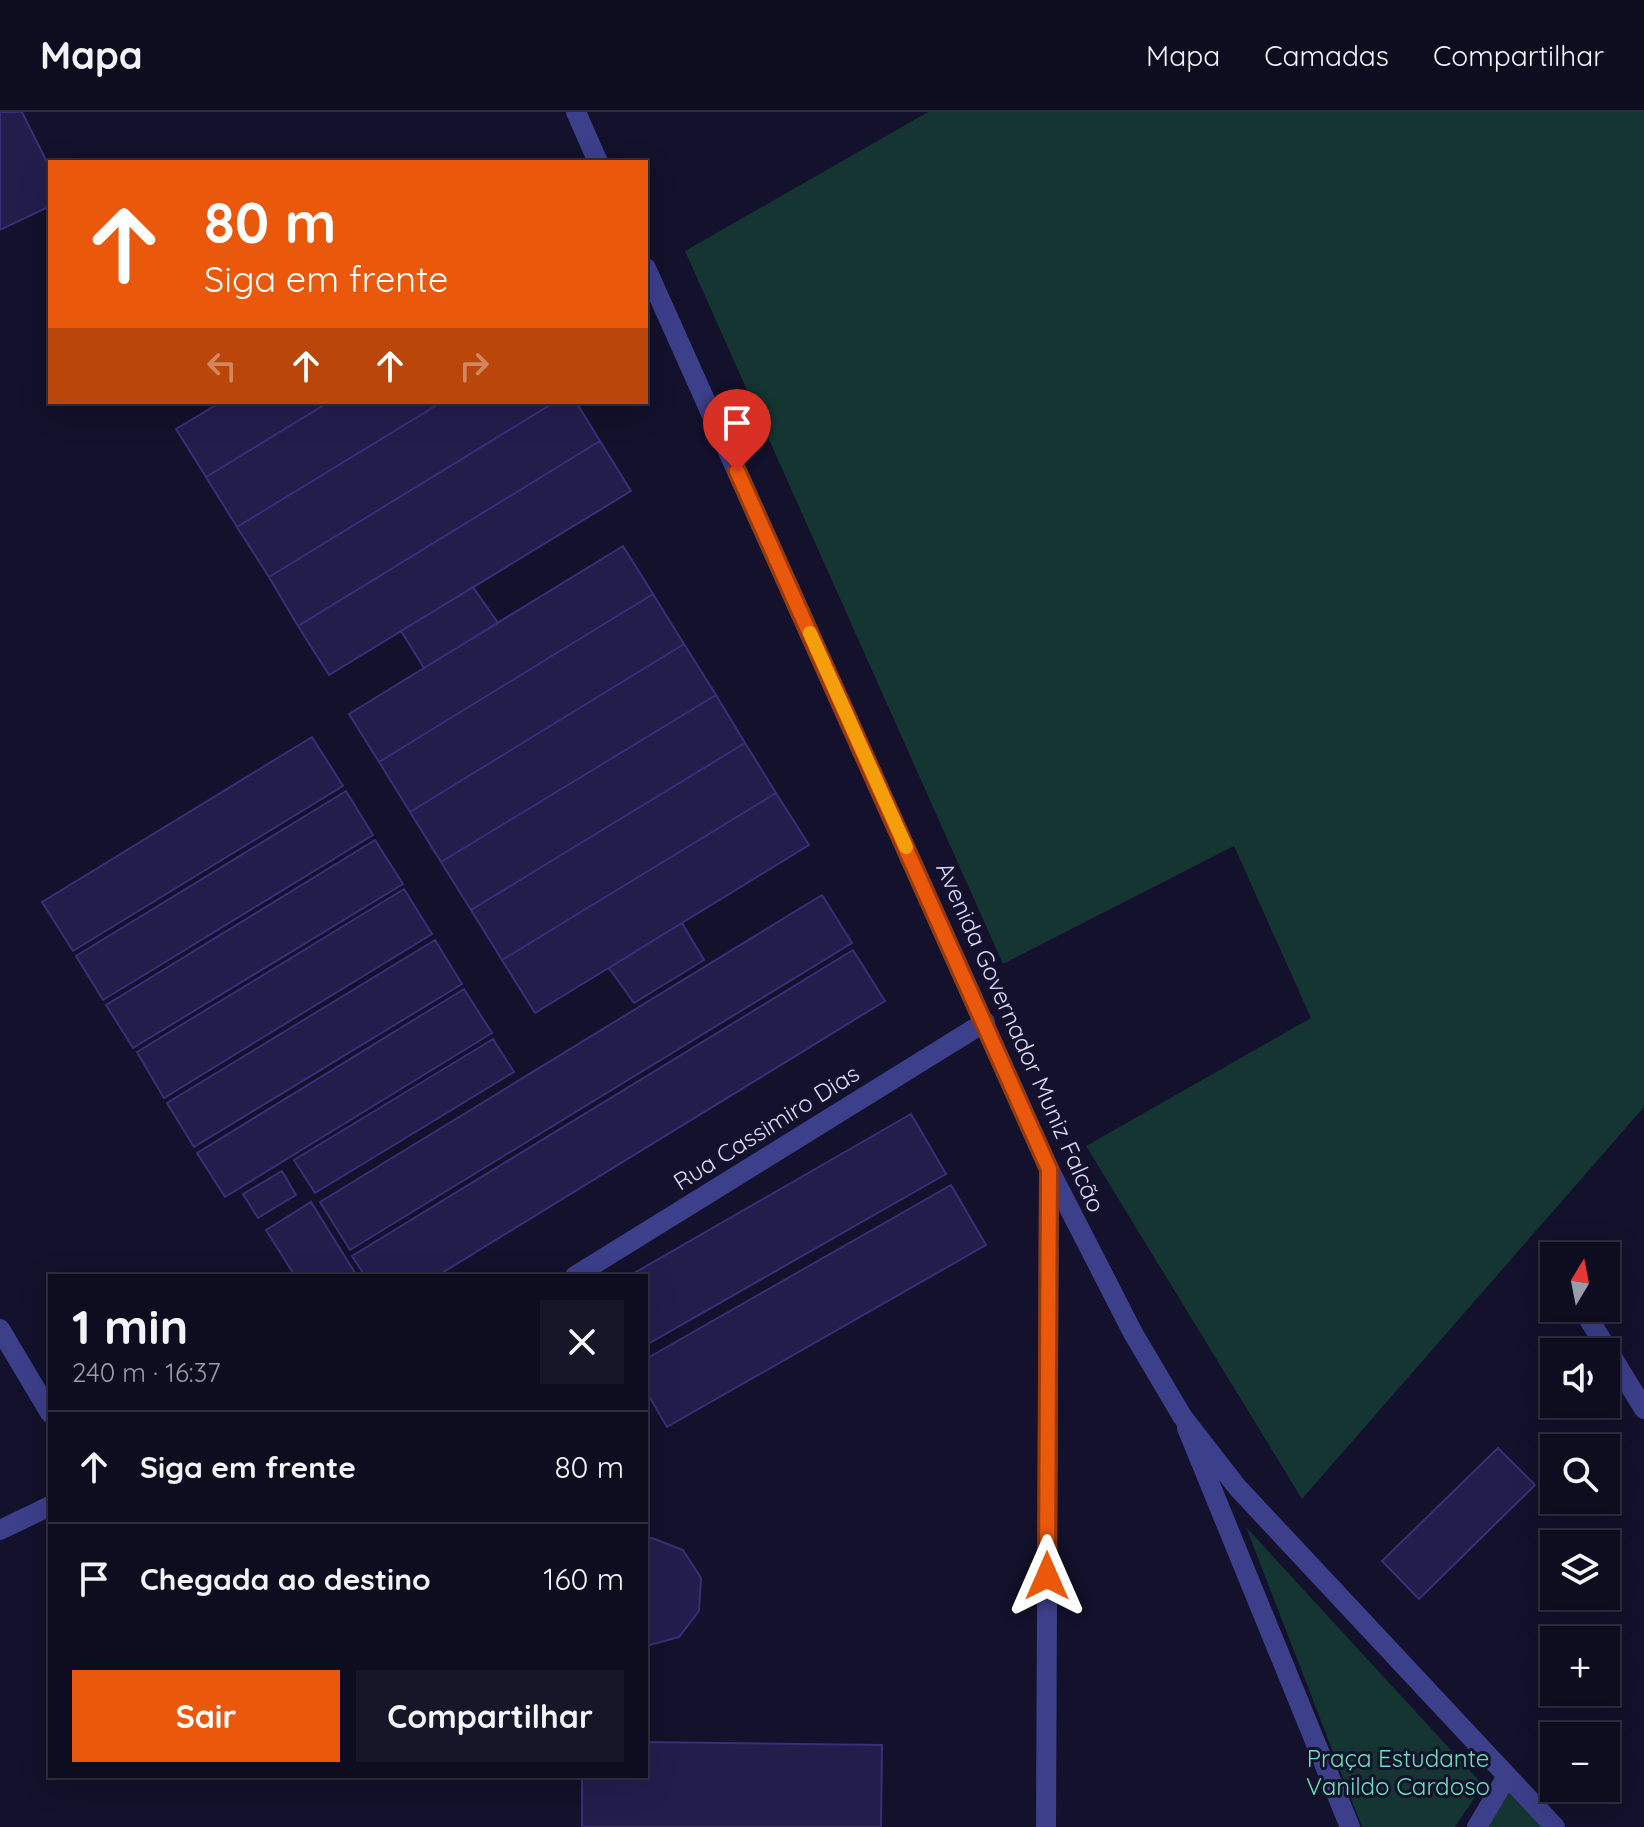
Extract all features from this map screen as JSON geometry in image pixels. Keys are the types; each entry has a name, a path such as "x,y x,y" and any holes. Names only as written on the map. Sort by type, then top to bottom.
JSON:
{"street":[{"path":"576,112 597,160"},
{"name":"Avenida Governador Muniz Falcão","path":"648,272 1049,1169 1133,1333 1182,1416 1350,1827"},
{"name":"Rua Cassimiro Dias","path":"578,1274 985,1022"},
{"path":"1046,1827 1049,1169"},
{"path":"1591,1322 1644,1409"},
{"path":"0,1329 48,1410"},
{"path":"1182,1416 1237,1487 1552,1826"},
{"path":"0,1530 48,1507"},
{"path":"1477,1827 1507,1776"}],"green space":[{"path":"928,112 1644,112 1644,1107 1302,1499 1086,1146 1311,1018 1234,846 1003,964 685,251"},
{"name":"Praça Estudante Vanildo Cardoso","path":"1246,1527 1483,1785 1455,1827 1362,1827"},
{"path":"1507,1776 1549,1827 1477,1827"}],"building":[{"path":"0,112 22,112 48,164 48,207 0,230"},
{"path":"218,404 326,404 206,477 176,429"},
{"path":"326,404 439,404 237,527 206,477"},
{"path":"439,404 552,404 269,577 237,527"},
{"path":"552,404 577,404 600,441 298,626 269,577"},
{"path":"600,441 631,491 329,675 298,626"},
{"path":"623,546 653,594 379,762 349,714"},
{"path":"473,587 498,623 424,668 401,631"},
{"path":"653,594 684,644 410,812 379,762"},
{"path":"684,644 716,695 441,862 410,812"},
{"path":"716,695 745,743 471,910 441,862"},
{"path":"312,737 343,786 73,951 42,902"},
{"path":"745,743 776,793 502,960 471,910"},
{"path":"346,791 373,835 103,1000 76,956"},
{"path":"776,793 809,845 535,1013 502,960"},
{"path":"375,840 403,884 133,1048 106,1005"},
{"path":"404,889 432,934 164,1098 137,1052"},
{"path":"822,895 852,943 350,1250 320,1202"},
{"path":"682,923 704,960 634,1003 609,968"},
{"path":"435,940 462,984 194,1147 167,1103"},
{"path":"853,950 885,1001 440,1274 364,1274 352,1256"},
{"path":"464,989 492,1033 225,1197 197,1153"},
{"path":"493,1039 514,1072 315,1193 294,1160"},
{"path":"911,1114 946,1174 648,1344 648,1274 632,1274"},
{"path":"282,1171 296,1195 258,1218 243,1194"},
{"path":"951,1185 986,1245 667,1427 648,1394 648,1358"},
{"path":"311,1202 356,1274 294,1274 266,1230"},
{"path":"1498,1448 1535,1485 1419,1599 1382,1561"},
{"path":"648,1539 683,1550 701,1578 699,1611 679,1637 648,1645"},
{"path":"648,1742 882,1745 881,1827 582,1827 582,1778 648,1778"}],"slow traffic":[{"path":"810,633 906,847"}],"route":[{"path":"737,471 1049,1169 1047,1576"}]}
